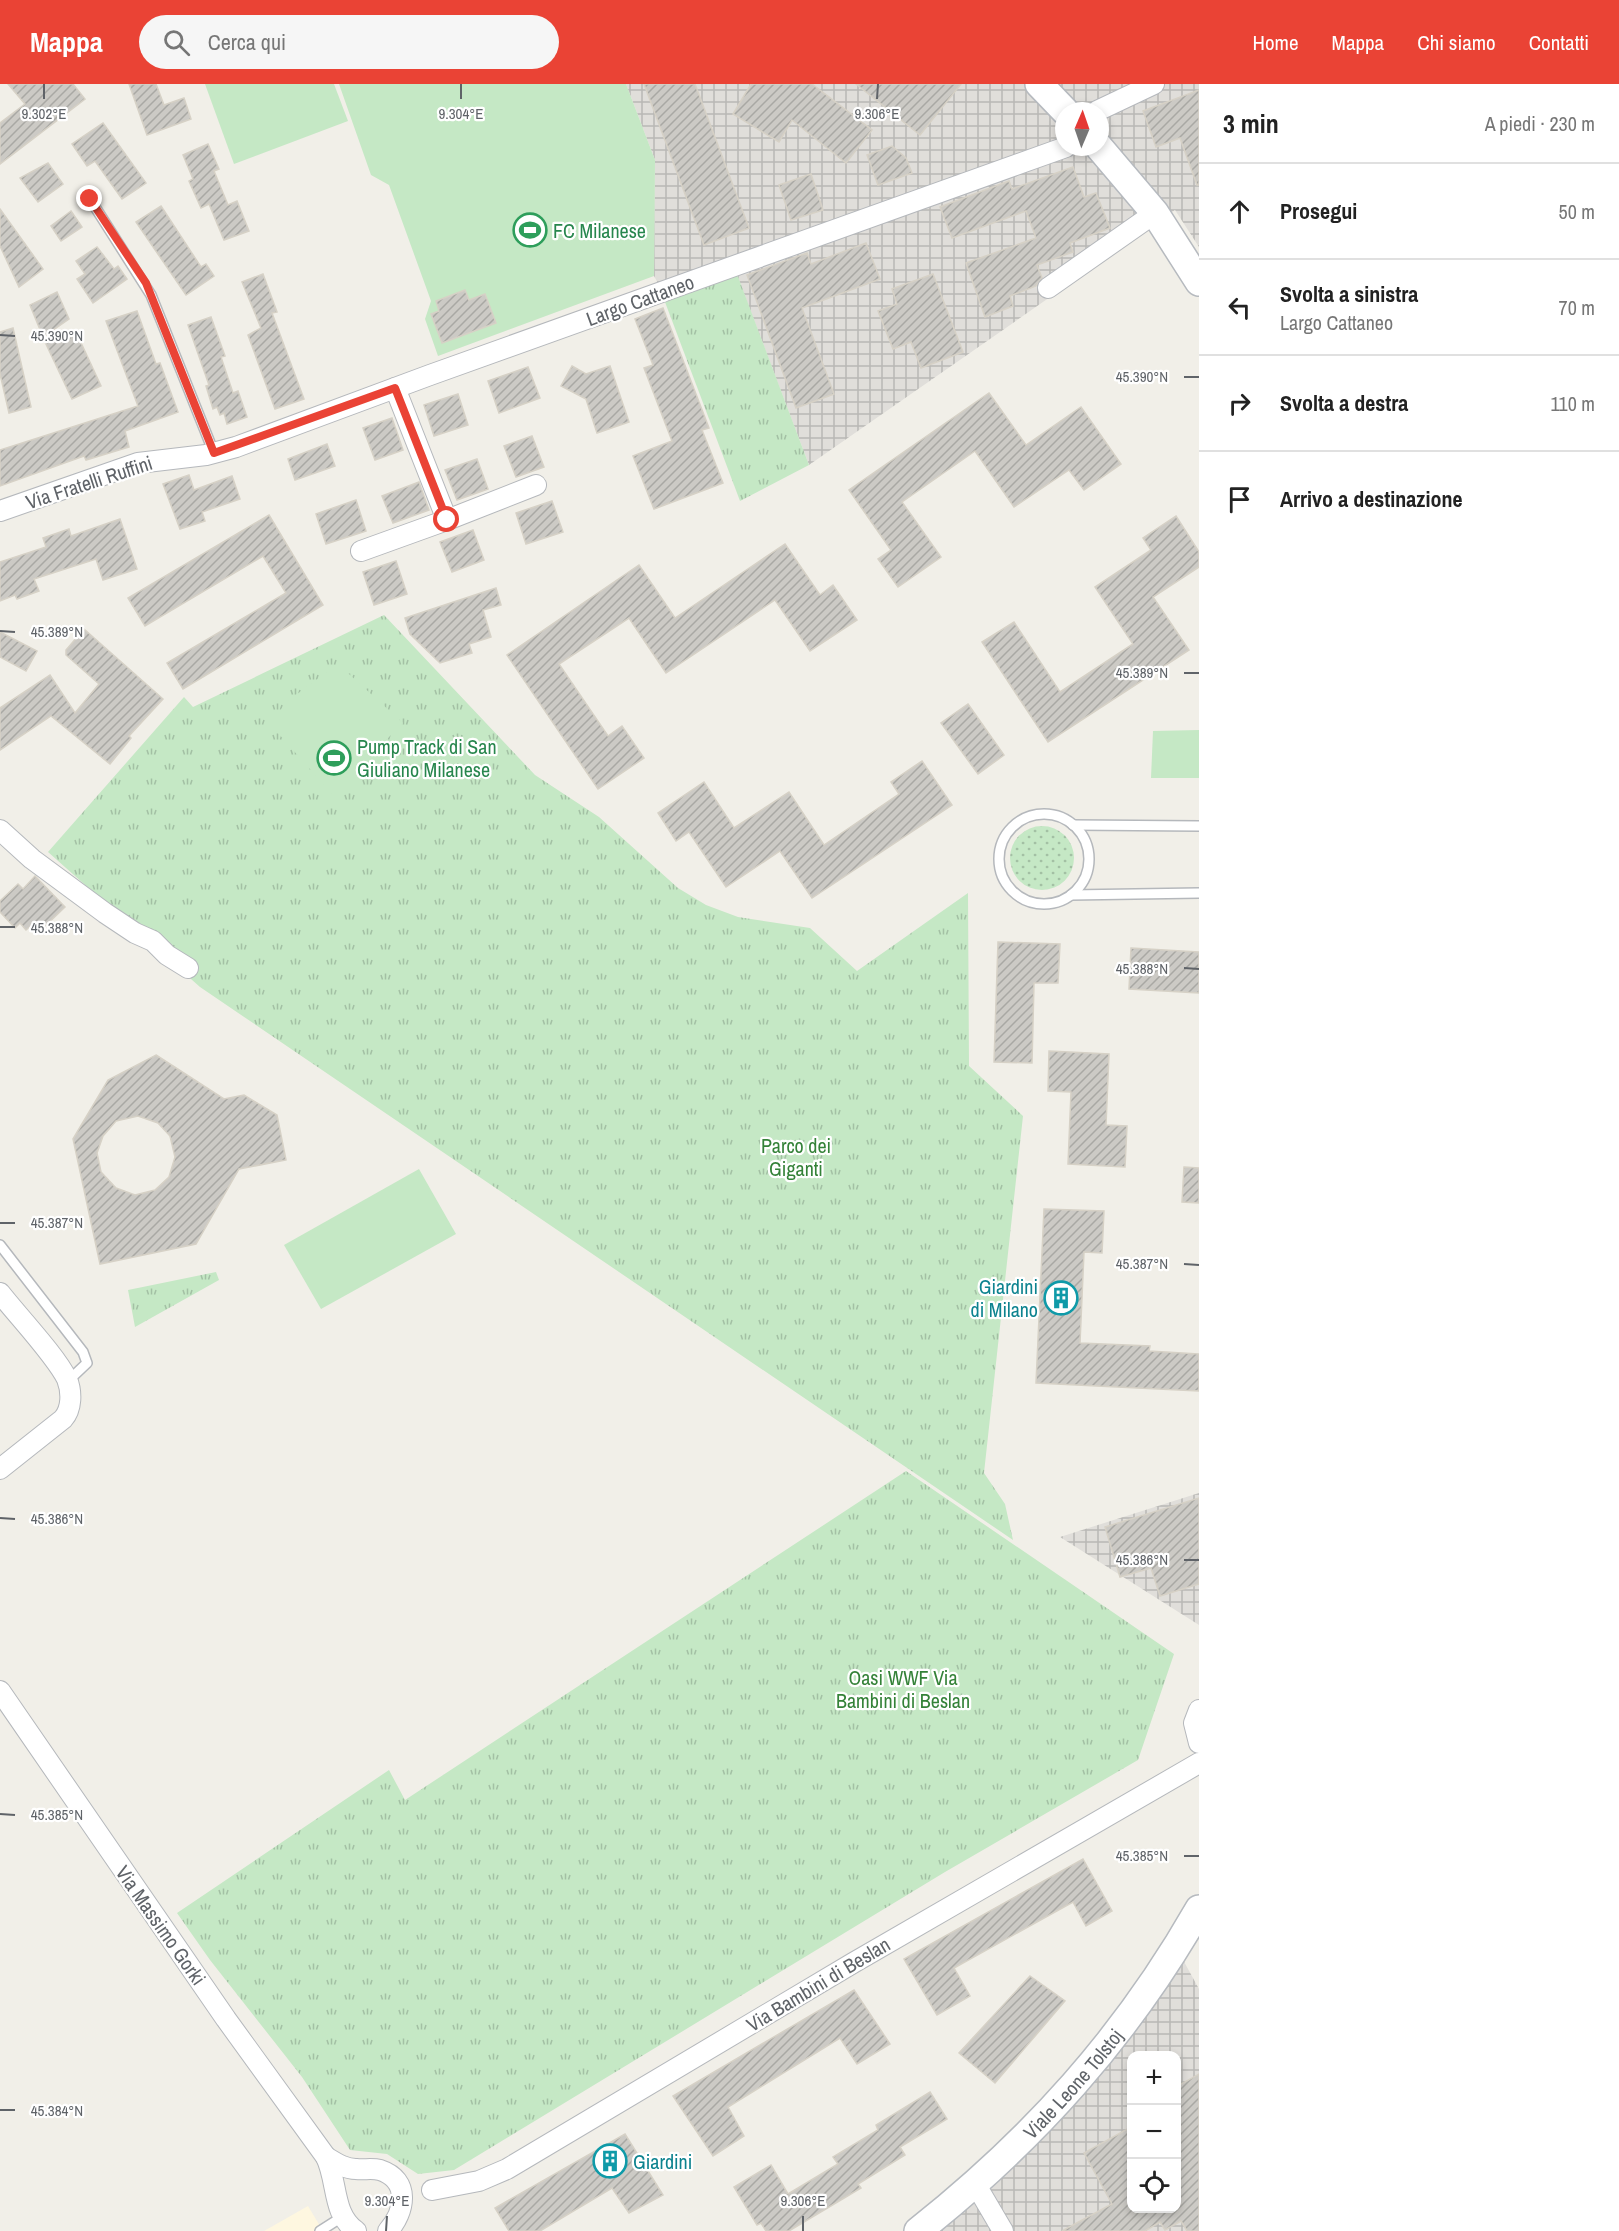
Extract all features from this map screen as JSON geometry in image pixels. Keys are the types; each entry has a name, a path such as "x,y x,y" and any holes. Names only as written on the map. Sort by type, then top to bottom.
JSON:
{"street":[{"path":"1039,84 1056,102"},
{"path":"1109,105 1154,84"},
{"name":"Largo Cattaneo","path":"214,453 1055,151"},
{"path":"1107,156 1155,213 1199,282"},
{"path":"1048,288 1155,213"},
{"path":"395,388 447,520"},
{"name":"Via Fratelli Ruffini","path":"0,511 138,463 214,453"},
{"path":"361,551 536,485"},
{"path":"0,830 32,859 105,913 135,933 153,940 167,955 188,968"},
{"path":"0,1293 68,1381 70,1398 67,1415 0,1469"},
{"name":"Via Massimo Gorki","path":"0,1691 226,2019 326,2157 350,2222"},
{"path":"1199,1710 1194,1723 1199,1743"},
{"name":"Via Bambini di Beslan","path":"391,2225 411,2201 432,2190 479,2181 507,2169 869,1954 1199,1763"},
{"name":"Viale Leone Tolstoj","path":"918,2231 976,2185 1022,2142 1075,2084 1144,1995 1199,1909"},
{"path":"326,2157 345,2167 381,2170 392,2177 402,2194 391,2225"},
{"path":"350,2222 341,2189 347,2179 359,2171 369,2169"},
{"name":"Via Bambini di Beslan","path":"392,2177 410,2186 432,2190"},
{"path":"976,2185 1003,2231"}],"lane":[{"path":"90,199 146,283 214,453"},
{"path":"1073,825 1088,847 1089,861 1080,886 1071,895 1058,902 1043,904 1023,898 1006,884 1000,871 998,856 1002,842 1009,829 1029,816 1052,815 1073,825 1199,826"},
{"path":"1071,895 1199,893"},
{"path":"0,1245 83,1352 87,1363 68,1381"},
{"path":"320,2231 350,2222"}],"shaded area":[{"path":"626,84 1199,84 1199,247 1175,210 809,465 732,262 660,287 654,276 655,160"},
{"path":"1199,1493 1199,1625 1060,1537"},
{"path":"1182,1958 1199,1989 1199,2231 937,2231 1035,2147"},
{"path":"308,2206 323,2231 264,2231"}],"green space":[{"path":"205,84 334,84 348,121 234,164"},
{"name":"FC Milanese","path":"339,84 626,84 655,160 654,276 438,356 425,319 431,301 389,185 371,175"},
{"path":"737,274 809,465 740,501 665,302"},
{"name":"Parco dei Giganti","path":"384,615 535,775 599,817 678,888 706,905 738,917 810,928 857,971 968,893 969,1066 1023,1116 984,1473 1005,1504 1013,1540 200,987 48,852 184,697 193,707"},
{"name":"Pump Track di San Giuliano Milanese","path":"338,664 403,723 332,794 269,723 289,700"},
{"path":"1199,730 1199,778 1151,778 1153,731"},
{"path":"1042,826 1060,832 1068,840 1074,858 1068,876 1060,884 1042,890 1024,884 1016,876 1010,858 1016,840 1024,832"},
{"path":"419,1169 456,1234 321,1309 284,1245"},
{"path":"216,1272 219,1280 135,1327 128,1290"},
{"name":"Oasi WWF Via Bambini di Beslan","path":"906,1471 1174,1654 1138,1760 945,1872 454,2170 418,2174 387,2154 350,2150 302,2077 210,1960 177,1913 389,1770 405,1800"}],"building":[{"path":"8,84 73,84 85,99 0,164 0,123 25,104"},
{"path":"129,84 156,84 164,105 184,98 191,119 147,135"},
{"path":"644,84 695,84 749,228 704,245"},
{"path":"751,84 812,84 872,130 846,163 792,120 779,142 733,114"},
{"path":"856,84 961,84 920,135"},
{"path":"1199,90 1199,185 1197,185 1180,138 1156,147 1143,111"},
{"path":"103,123 146,183 122,199 95,161 87,166 72,144"},
{"path":"208,144 219,169 214,171 228,205 237,201 249,231 224,240 209,204 201,208 189,181 193,179 183,155"},
{"path":"892,146 906,158 912,173 878,185 867,155"},
{"path":"48,163 63,184 38,202 20,178"},
{"path":"1073,167 1084,197 1096,193 1110,228 1070,243 1073,252 1037,265 1042,278 1036,286 1010,296 1013,306 985,317 966,263 1036,238 1026,211 952,238 940,207 1009,181 1012,189"},
{"path":"811,174 823,210 791,220 779,185"},
{"path":"161,206 201,267 206,264 214,276 186,295 136,222"},
{"path":"0,209 43,269 19,287 0,246"},
{"path":"71,211 82,227 61,241 51,226"},
{"path":"866,243 880,279 802,308 834,394 796,408 747,275 807,253 811,264"},
{"path":"97,247 114,269 118,266 127,279 93,303 77,279 85,274 76,261"},
{"path":"263,274 277,312 272,313 304,399 275,409 248,335 261,328 242,282"},
{"path":"933,274 963,352 921,368 911,342 893,349 878,311 897,304 892,289"},
{"path":"465,290 469,300 485,294 496,323 442,343 431,314 439,311 436,301"},
{"path":"57,292 69,319 43,337 30,305"},
{"path":"663,308 709,428 702,430 723,483 654,509 633,456 672,441 644,368 653,365 635,319"},
{"path":"137,311 156,364 160,363 178,412 125,431 129,447 86,460 84,456 0,486 0,450 138,406 106,321"},
{"path":"211,317 225,356 221,357 233,393 238,391 247,417 227,424 224,413 220,415 217,407 213,409 206,386 209,385 188,325"},
{"path":"13,328 31,407 9,413 0,374 0,332"},
{"path":"76,332 101,386 72,399 45,342"},
{"path":"572,366 586,374 610,366 629,422 597,433 586,399 561,386"},
{"path":"528,367 540,398 499,413 488,381"},
{"path":"989,393 1026,445 1081,407 1121,464 1084,490 1069,470 1014,507 975,451 902,502 941,557 898,587 878,559 891,550 849,490"},
{"path":"458,394 468,425 434,436 424,405"},
{"path":"392,418 403,450 375,460 363,428"},
{"path":"532,436 544,467 516,477 504,446"},
{"path":"327,444 335,466 295,480 288,459"},
{"path":"477,459 488,489 457,500 445,470"},
{"path":"189,475 194,490 232,476 240,499 202,512 205,521 180,529 163,484"},
{"path":"419,482 429,510 393,523 382,496"},
{"path":"356,500 366,531 326,544 316,514"},
{"path":"552,501 563,532 526,544 516,513"},
{"path":"269,515 323,605 183,689 167,663 286,593 263,556 145,626 128,598"},
{"path":"1176,516 1199,552 1199,567 1153,597 1189,650 1048,742 982,642 1014,622 1060,692 1133,644 1095,587 1151,550 1143,538"},
{"path":"120,519 137,569 103,580 96,559 34,579 39,591 17,599 15,595 0,601 0,562 46,547 43,538 69,529 71,536"},
{"path":"473,530 484,560 452,572 440,542"},
{"path":"785,544 820,595 833,585 857,620 810,651 775,600 666,673 629,618 559,664 608,736 622,726 644,758 598,789 507,655 639,565 675,618"},
{"path":"396,561 407,594 374,605 363,572"},
{"path":"496,588 501,605 483,610 491,637 469,644 472,653 440,663 410,634 405,618"},
{"path":"84,629 163,699 129,736 131,738 110,764 51,716 0,750 0,708 50,675 75,713 99,684 66,655 66,650"},
{"path":"0,632 37,651 26,671 0,657"},
{"path":"968,704 1004,755 978,774 941,723"},
{"path":"922,761 952,805 812,898 780,851 726,887 689,832 676,841 658,813 704,782 734,828 789,792 824,845 899,794 891,782"},
{"path":"35,876 65,907 39,932 32,925 26,930 20,923 15,928 0,912 0,901 18,884 23,889"},
{"path":"998,942 1060,944 1058,983 1034,983 1032,1063 994,1062"},
{"path":"1131,948 1199,952 1199,993 1129,989"},
{"path":"1049,1051 1109,1054 1106,1125 1127,1126 1125,1167 1068,1164 1071,1092 1048,1091"},
{"path":"156,1055 224,1099 244,1095 277,1115 286,1160 239,1169 196,1244 100,1264 73,1139 108,1080","holes":["138,1116 158,1123 170,1136 175,1157 169,1177 155,1190 135,1195 116,1188 101,1172 97,1153 103,1136 116,1121"]},
{"path":"1184,1167 1199,1168 1199,1203 1182,1202"},
{"name":"Giardini di Milano","path":"1044,1209 1104,1211 1102,1253 1084,1252 1080,1343 1150,1346 1149,1351 1199,1354 1199,1391 1036,1383"},
{"path":"1199,1498 1199,1584 1160,1596 1151,1568 1120,1577 1105,1527"},
{"path":"1083,1859 1112,1911 1086,1926 1073,1902 954,1968 970,1996 937,2015 904,1959"},
{"path":"1030,1976 1065,2001 995,2083 959,2053"},
{"path":"854,1990 890,2044 857,2064 840,2038 728,2107 744,2136 713,2156 673,2096"},
{"path":"1199,2074 1199,2231 1187,2231 1181,2221 1165,2230 1160,2222 1145,2231 1062,2231 1112,2204 1084,2153 1127,2129 1127,2213 1181,2213 1181,2084"},
{"path":"930,2092 947,2119 900,2147 905,2155 858,2184 861,2188 789,2231 766,2231 761,2223 757,2225 734,2187 771,2165 788,2194 838,2164 833,2157 878,2130 876,2125"},
{"name":"Giardini","path":"625,2134 663,2195 629,2213 612,2188 540,2231 509,2231 495,2208"}],"place":[{"name":"FC Milanese","path":"530,230"},
{"name":"Pump Track di San Giuliano Milanese","path":"334,758"},
{"name":"Giardini di Milano","path":"1061,1298"},
{"name":"Giardini","path":"610,2161"}],"route":[{"path":"90,199 146,283 214,453 395,388 447,520"}]}
